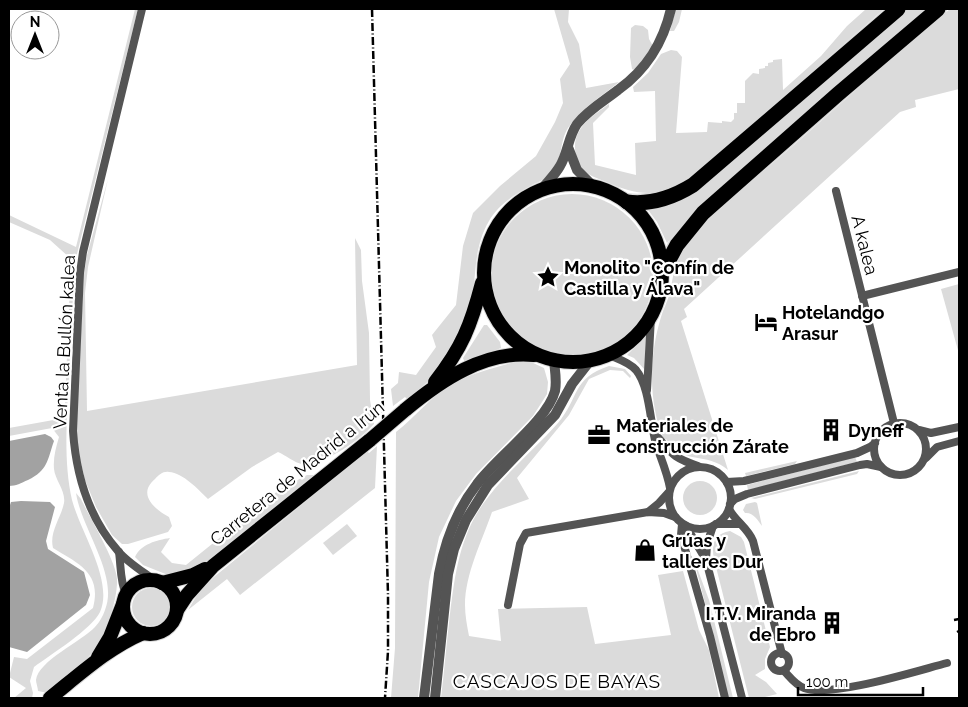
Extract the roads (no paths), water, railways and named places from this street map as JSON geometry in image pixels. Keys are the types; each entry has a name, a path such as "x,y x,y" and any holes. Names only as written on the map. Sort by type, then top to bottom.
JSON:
{"highway":[{"path":"626,202 640,204 656,201 682,192 693,185 898,9"},
{"path":"662,271 677,245 704,213 838,94 938,9"},
{"path":"426,392 460,347 473,317 483,278 487,246 493,232 513,206 526,197 541,190 567,184 593,186 611,192 639,213 652,232 661,255 662,287 651,317 626,346 609,355 590,361 572,363 554,361 536,355 509,337 499,324 488,302 483,278"},
{"path":"426,392 454,375 491,360 519,354 536,355"},
{"name":"Carretera de Madrid a Irún","path":"213,566 370,440 426,392"},
{"path":"96,659 110,637 125,597 138,583 193,575 213,566"},
{"path":"50,698 96,659 143,633 158,632 167,627 174,619 177,610 187,595 213,566"},
{"path":"158,581 174,594 177,610"},
{"path":"125,597 123,611 127,620 134,628 143,633"}],"street":[{"name":"Venta la Bullón kalea","path":"119,552 96,519 80,477 74,452 73,421 80,273 83,252 142,9"},
{"path":"541,190 561,166 572,131 582,118 628,82 654,54 665,32 671,9"},
{"path":"568,147 577,170 593,186"},
{"name":"A kalea","path":"836,190 894,423"},
{"path":"862,296 959,272"},
{"path":"646,394 651,317"},
{"path":"609,355 629,364 642,379 655,441 668,476 670,510 684,525 706,560 742,698"},
{"path":"424,698 438,574 454,520 477,483 549,405 556,384 554,361"},
{"path":"434,698 448,574 454,549 466,520 488,484 555,415 572,384 590,361"},
{"path":"727,482 744,481 857,452 870,447 882,430 894,423 912,425 919,430 932,433 959,427"},
{"path":"919,430 926,444 924,460"},
{"path":"655,434 670,454 715,471 727,482 730,489 729,506 740,524 748,530 753,541 779,644 779,654"},
{"path":"706,560 708,539 715,525 724,518 734,499 860,465 867,464 882,468 893,474 908,474 921,466 924,460 937,447 959,441"},
{"path":"875,442 876,460 882,468"},
{"path":"648,512 659,503 669,490 674,479 681,472 700,466"},
{"path":"508,605 520,544 526,534 648,512 664,513 675,517"},
{"path":"684,525 704,529 715,525 740,524"},
{"path":"684,525 681,535 711,639 725,698"},
{"path":"119,552 158,581"},
{"path":"119,552 123,576 122,586 125,597"},
{"path":"779,654 772,659 773,668 778,671 786,671"},
{"path":"779,654 788,659 789,664 786,671"},
{"path":"786,671 795,683 802,687 824,690 860,685 947,663"}],"railway":[{"path":"372,9 388,595 388,651 385,698"},
{"path":"954,620 959,619"}],"place":[{"name":"Monolito \"Confín de Castilla y Álava\"","path":"548,277"},
{"name":"Hotelandgo Arasur","path":"766,322"},
{"name":"Dyneff","path":"831,430"},
{"name":"Materiales de construcción Zárate","path":"599,435"},
{"name":"Grúas y talleres Dur","path":"645,550"},
{"name":"I.T.V. Miranda de Ebro","path":"832,623"}],"district":[{"name":"CASCAJOS DE BAYAS","path":"557,681"}]}
